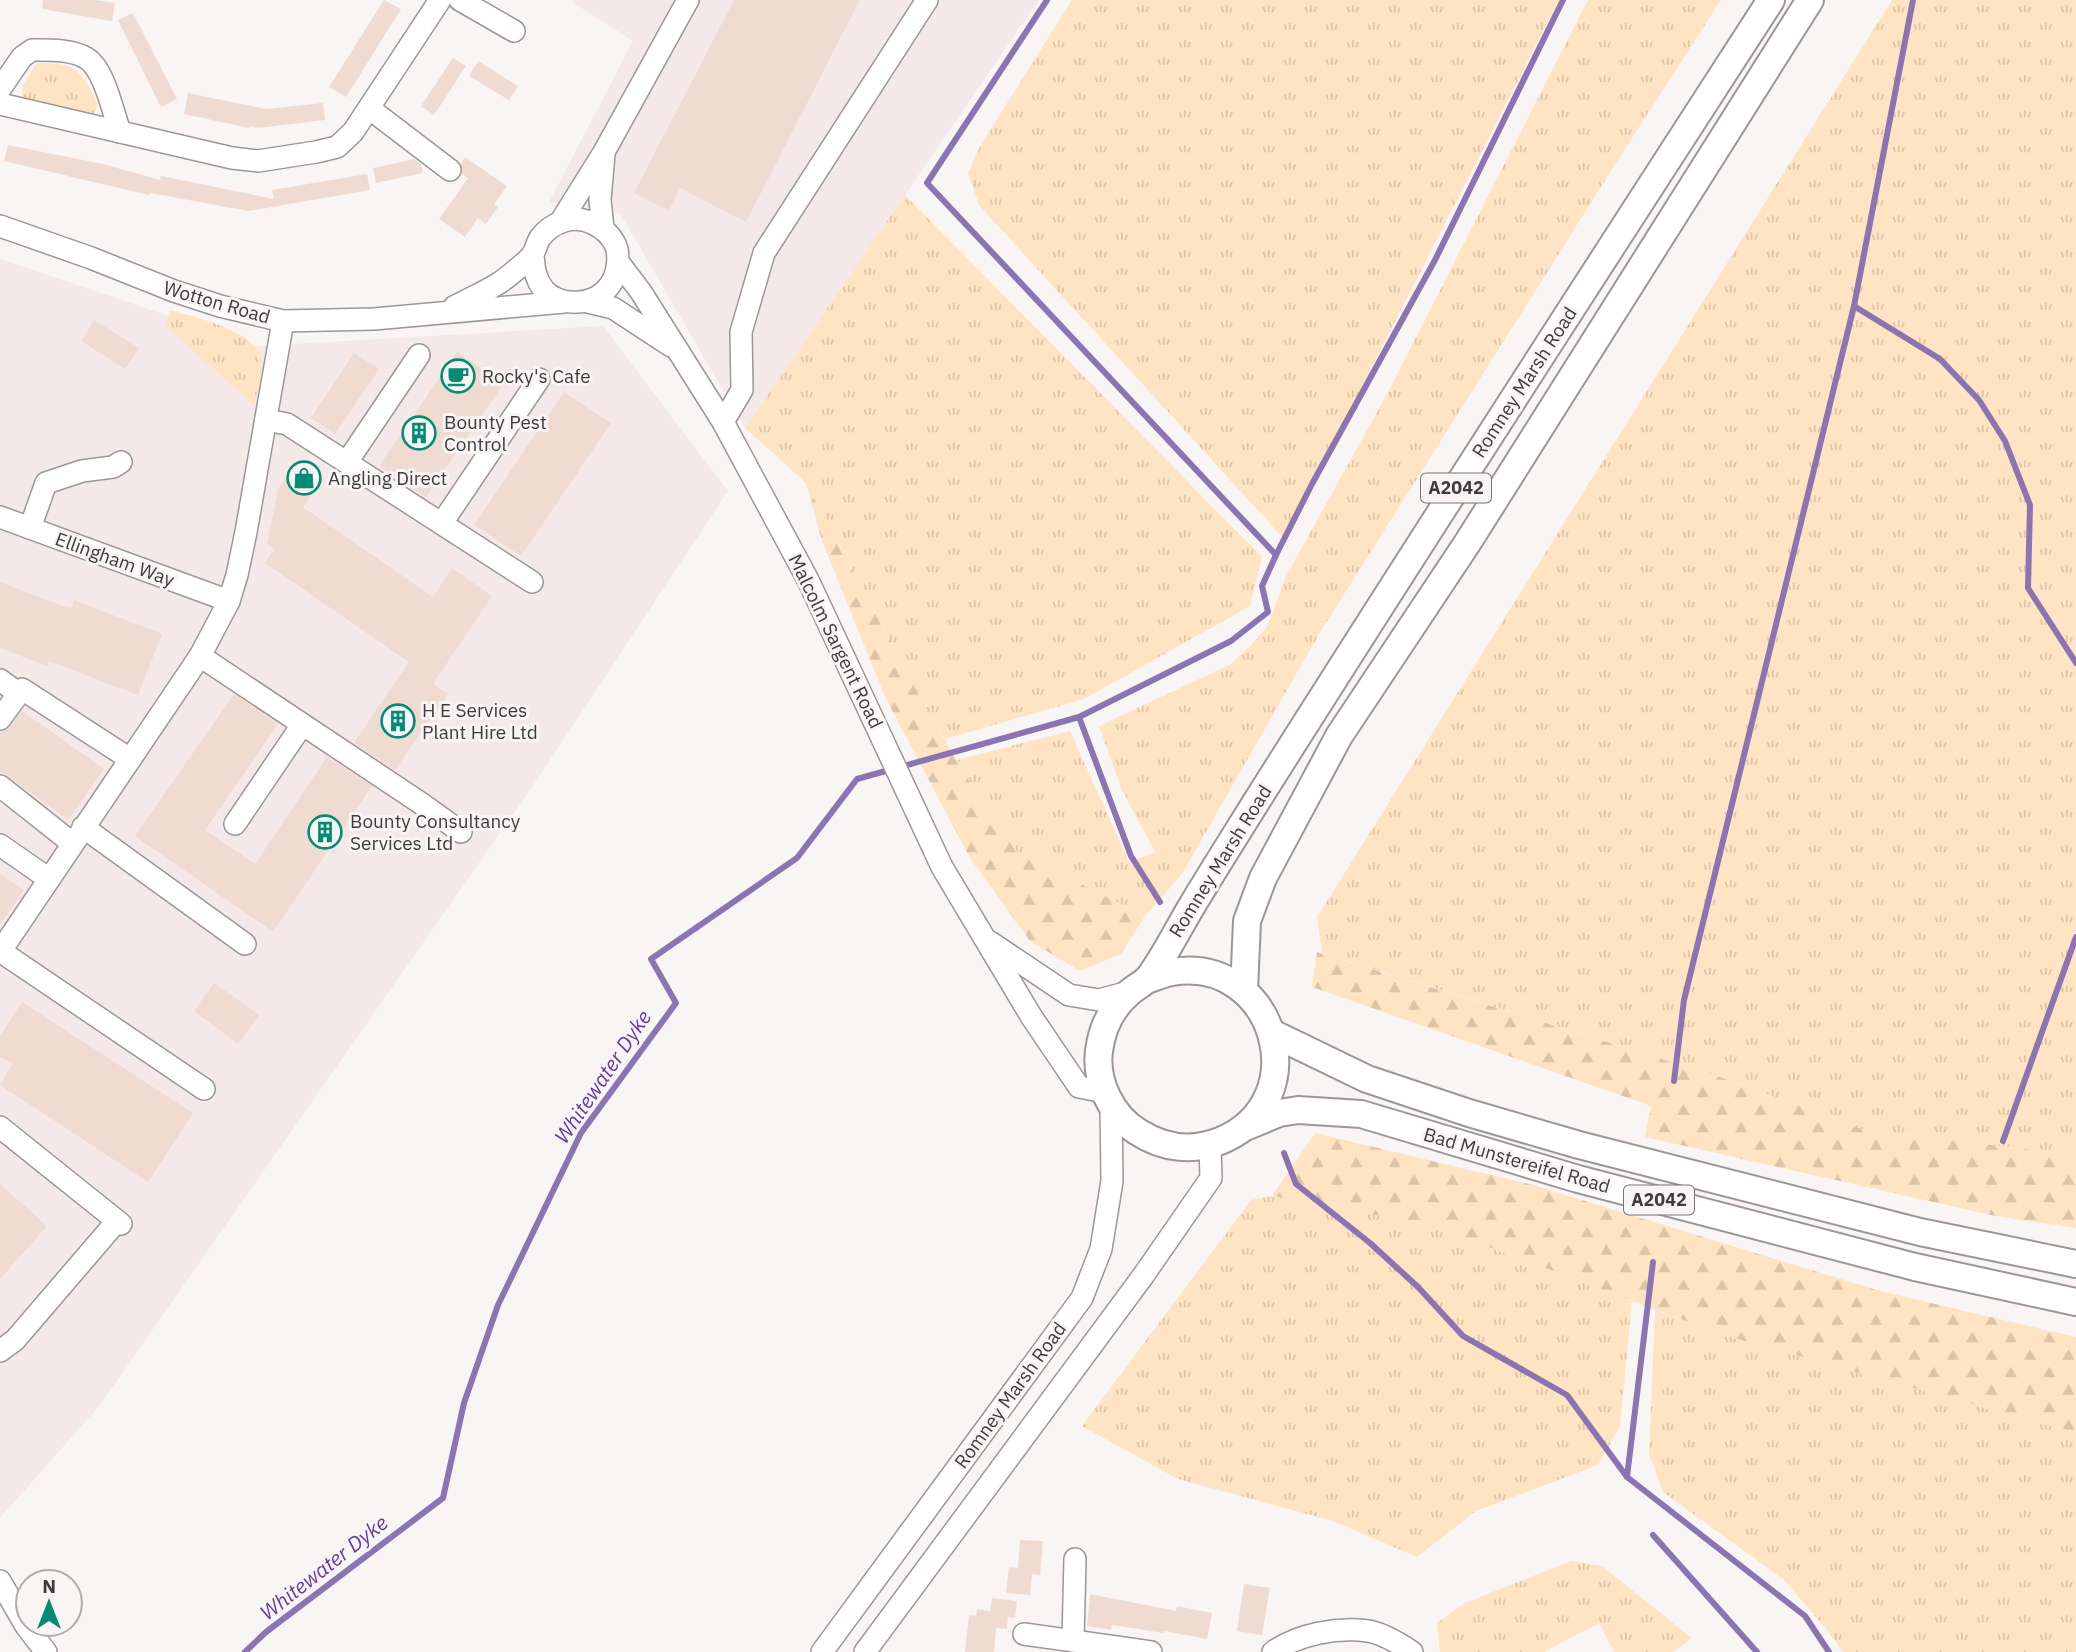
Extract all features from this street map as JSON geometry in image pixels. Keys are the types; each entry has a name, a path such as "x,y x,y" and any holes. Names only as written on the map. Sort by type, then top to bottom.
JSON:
{"main road":[{"name":"Romney Marsh Road","path":"1138,986 1771,0"},
{"name":"Romney Marsh Road","path":"1244,991 1247,921 1259,889 1339,736 1475,530 1810,0"},
{"path":"1197,971 1222,978 1244,991 1261,1010 1272,1033 1276,1058 1272,1084 1262,1107 1245,1127 1210,1145 1182,1148 1154,1142 1129,1126 1108,1098 1101,1081 1098,1057 1102,1033 1113,1011 1138,986 1171,972 1197,971"},
{"name":"Bad Munstereifel Road","path":"1272,1033 1367,1079 1555,1138 1920,1232 2076,1264"},
{"name":"Bad Munstereifel Road","path":"1245,1127 1279,1113 1298,1110 1362,1114 1578,1179 1915,1267 2076,1302"}],"street":[{"path":"0,104 258,162 337,147 353,132 370,109 440,0"},
{"path":"460,0 514,32"},
{"name":"Wotton Road","path":"445,312 501,282 533,254 538,240 549,228 561,221 604,152 688,0"},
{"path":"723,422 742,390 741,332 764,253 928,0"},
{"path":"0,89 22,57 32,50 78,54 89,59 101,76 120,132"},
{"path":"370,109 450,170"},
{"name":"Wotton Road","path":"604,152 600,200 603,228 616,246 618,263"},
{"path":"561,221 585,219 603,228"},
{"name":"Wotton Road","path":"0,226 91,258 174,292 283,321 374,319 588,302"},
{"path":"533,254 535,274 545,290 564,302"},
{"path":"588,302 601,296 611,284 618,263"},
{"name":"Malcolm Sargent Road","path":"618,263 641,292 723,422 808,580 942,867 1031,1016 1079,1087 1108,1098"},
{"name":"Malcolm Sargent Road","path":"588,302 613,308 676,350"},
{"path":"204,1089 0,951 200,656 229,601 239,564 283,321"},
{"path":"347,462 419,355"},
{"path":"442,523 539,379"},
{"path":"266,420 287,424 533,582"},
{"path":"30,528 46,483 82,471 113,467 121,463"},
{"name":"Ellingham Way","path":"0,517 229,601"},
{"path":"200,656 461,832"},
{"path":"0,680 19,694"},
{"path":"0,719 22,688 130,759"},
{"path":"235,824 303,725"},
{"path":"0,786 245,944"},
{"path":"0,845 49,879"},
{"name":"Malcolm Sargent Road","path":"985,939 1069,995 1099,1000 1138,986"},
{"name":"Romney Marsh Road","path":"822,1652 1082,1298 1101,1249 1112,1181 1108,1098"},
{"path":"0,1127 119,1223 15,1340 0,1351"},
{"name":"Romney Marsh Road","path":"865,1652 1143,1276 1211,1178 1210,1145"},
{"path":"1073,1641 1075,1559"},
{"path":"0,1581 14,1605"},
{"path":"1273,1652 1289,1641 1327,1631 1370,1631 1412,1652"},
{"path":"1024,1634 1151,1652"},
{"path":"35,1638 46,1652"}],"shaded area":[{"path":"1039,0 745,428 620,213 549,202 633,41 572,2"},
{"path":"0,259 258,346 603,326 728,491 530,790 100,1405 0,1518"}],"green space":[{"path":"1072,0 1559,0 1284,539 979,205 968,173 980,146"},
{"path":"1588,0 1721,0 1319,634 1182,874 1145,916 1017,852 981,801 957,760 1070,731 1129,862 1155,852 1121,788 1099,726 1231,664 1268,625 1285,578 1386,396"},
{"path":"1892,0 2076,0 2076,1155 1865,1130 1723,1078 1322,953 1317,917"},
{"path":"36,63 60,64 76,70 87,83 97,104 94,113 54,107 22,98 23,85"},
{"path":"905,195 1262,557 1250,606 1084,699 945,739 806,483 745,428"},
{"path":"170,310 222,326 247,339 256,348 261,369 254,406 165,325"},
{"path":"806,483 922,701 981,801 1017,852 1145,916 1121,954 1080,971 1030,941 970,858 886,699 822,541"},
{"path":"1317,952 1723,1078 1865,1130 2076,1155 2076,1228 1995,1216 1645,1137 1651,1106 1312,987"},
{"path":"1315,1133 1533,1185 1880,1291 2076,1337 2076,1432 1720,1334 1434,1226 1272,1196"},
{"path":"1272,1196 1434,1226 1632,1301 1620,1426 1598,1465 1476,1511 1417,1557 1333,1521 1178,1479 1082,1426 1251,1200"},
{"path":"1655,1310 1720,1334 2076,1432 2076,1652 1843,1652 1784,1580 1663,1492 1649,1454"},
{"path":"1571,1561 1602,1566 1692,1638 1673,1652 1614,1652 1599,1623 1544,1652 1440,1652 1437,1623 1465,1603"}],"building":[{"path":"43,0 95,0 115,3 112,21 42,9"},
{"path":"384,0 401,9 346,97 329,87"},
{"path":"734,0 860,0 746,222 680,188 669,211 634,193"},
{"path":"133,13 177,99 161,107 118,20"},
{"path":"453,58 466,66 434,115 421,106"},
{"path":"478,61 518,86 509,100 469,76"},
{"path":"188,93 266,109 323,103 325,120 249,128 184,114"},
{"path":"8,145 103,164 160,180 161,176 274,199 272,190 367,174 370,190 249,211 150,193 149,195 4,161"},
{"path":"465,157 507,186 494,204 498,207 486,224 478,218 465,237 439,219 468,178 462,174 461,164"},
{"path":"414,159 421,164 423,173 376,183 373,168"},
{"path":"94,320 139,348 125,369 81,341"},
{"path":"457,352 504,383 426,497 379,466"},
{"path":"354,353 379,369 335,434 311,418"},
{"path":"564,392 611,423 521,556 474,525"},
{"path":"297,462 323,480 303,507 433,597 452,568 492,596 433,684 448,694 395,770 354,743 409,662 265,563 274,549 267,544 278,489"},
{"path":"0,582 71,609 74,600 162,634 138,695 49,661 47,666 0,648"},
{"path":"234,694 278,724 205,830 255,864 327,757 372,786 273,932 135,836"},
{"path":"22,711 104,769 68,820 0,772 0,732 10,727"},
{"path":"0,874 24,890 0,925"},
{"path":"214,983 259,1015 238,1044 194,1011"},
{"path":"22,1002 193,1113 148,1182 0,1085 12,1064 0,1057 0,1036"},
{"path":"0,1184 47,1226 0,1279"},
{"path":"1020,1540 1043,1541 1040,1575 1032,1574 1030,1595 1006,1593 1009,1567 1018,1568"},
{"path":"1244,1584 1270,1588 1262,1635 1237,1631"},
{"path":"1090,1594 1176,1611 1177,1606 1212,1613 1207,1639 1112,1625 1111,1630 1087,1626"},
{"path":"992,1598 1017,1601 1015,1618 1008,1617 1007,1629 996,1628 994,1652 965,1652 969,1615 976,1616 977,1609 990,1611"}],"waterway":[{"path":"1047,0 927,183 1276,555"},
{"name":"Whitewater Dyke","path":"245,1652 266,1632 443,1498 464,1403 498,1305 581,1133 676,1003 651,959 797,858 857,779 1079,717 1231,641 1268,612 1262,586 1276,555 1435,260 1563,0"},
{"path":"1674,1081 1684,1000 1854,306 1913,0"},
{"path":"1854,306 1940,359 1979,400 2005,441 2030,505 2028,588 2076,663"},
{"path":"1079,717 1131,856 1160,902"},
{"path":"2003,1141 2076,937"},
{"path":"1284,1153 1296,1184 1370,1243 1418,1287 1463,1336 1567,1395 1627,1477 1805,1616 1829,1652"},
{"path":"1627,1477 1653,1262"},
{"path":"1653,1535 1757,1652"}],"place":[{"name":"Rocky's Cafe","path":"458,376"},
{"name":"Bounty Pest Control","path":"419,433"},
{"name":"Angling Direct","path":"304,478"},
{"name":"H E Services Plant Hire Ltd","path":"398,721"},
{"name":"Bounty Consultancy Services Ltd","path":"325,832"}]}
